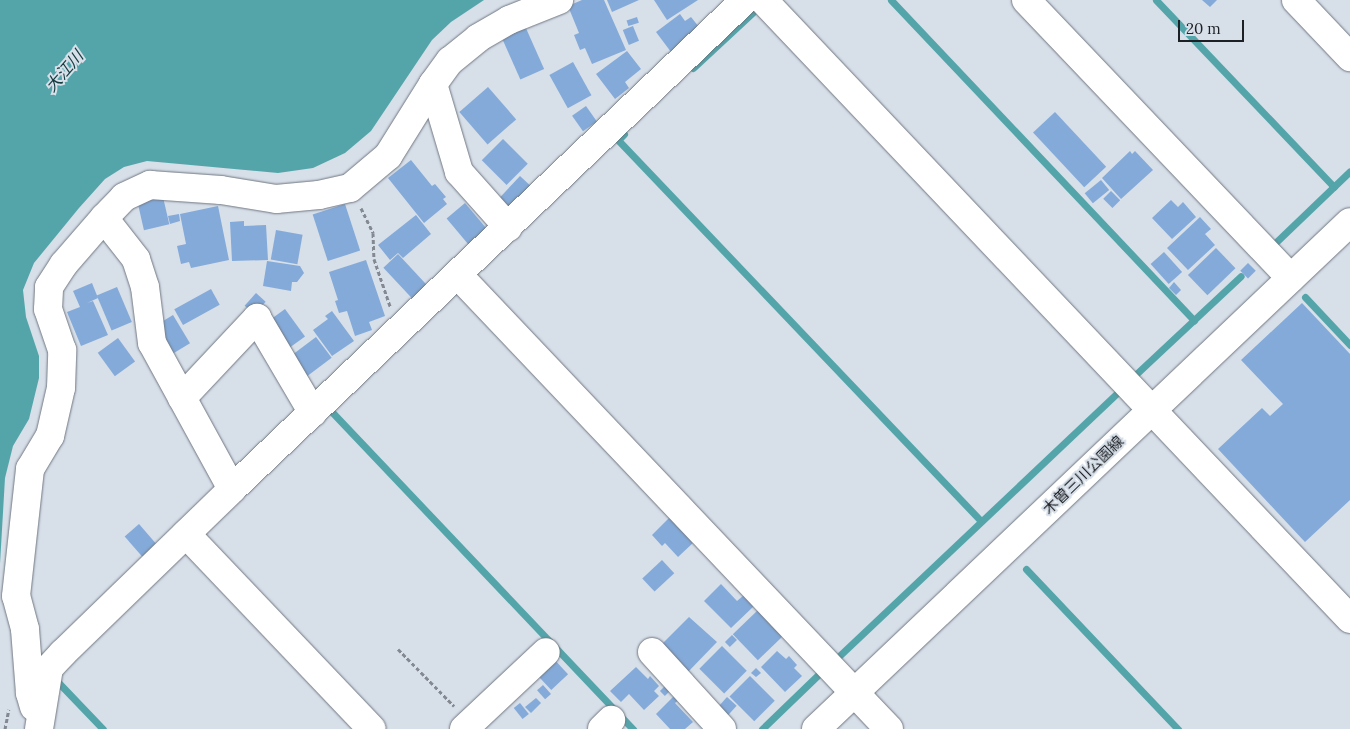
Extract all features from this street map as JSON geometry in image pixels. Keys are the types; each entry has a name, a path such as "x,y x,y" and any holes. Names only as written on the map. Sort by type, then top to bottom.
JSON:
{"street":[{"path":"40,727 30,693 26,629 16,596 30,469 50,436 61,388 62,350 48,309 49,287 64,264 124,197 150,185 221,190 276,198 319,194 350,188 388,156 433,84 450,61 478,38 509,20 559,0"},
{"path":"40,727 49,668 232,489 745,0"},
{"path":"763,0 1350,619"},
{"path":"1026,0 1291,278"},
{"path":"1296,0 1350,57"},
{"path":"433,84 460,172 508,227"},
{"path":"104,218 136,259 145,287 152,344 232,489"},
{"name":"木曽三川公園線","path":"816,729 1350,222"},
{"path":"458,275 889,729"},
{"path":"182,398 257,318 313,413"},
{"path":"186,534 372,729"},
{"path":"468,726 546,652"},
{"path":"652,652 722,729"}],"path":[{"path":"350,188 374,233 374,259 399,331"},
{"path":"398,649 468,726"}],"water":[{"name":"大江川","path":"0,0 484,0 451,22 432,40 371,131 345,153 313,168 278,173 147,161 124,167 105,179 79,208 34,263 23,290 26,317 39,356 39,378 29,419 13,446 5,478 0,564"}],"building":[{"path":"582,0 604,0 626,50 592,64 585,48 580,50 574,35 579,33 568,6"},
{"path":"607,0 639,0 612,12"},
{"path":"654,0 698,0 667,20"},
{"path":"1202,0 1217,0 1210,7"},
{"path":"680,14 685,21 691,17 699,27 671,52 656,32"},
{"path":"637,17 639,23 628,26 627,20"},
{"path":"525,26 544,69 520,80 501,37"},
{"path":"633,26 639,41 629,45 623,30"},
{"path":"627,51 641,69 625,82 629,88 615,99 596,74"},
{"path":"573,62 591,95 568,108 549,75"},
{"path":"488,87 516,119 488,144 459,112"},
{"path":"586,106 597,122 583,131 572,116"},
{"path":"1055,112 1106,167 1084,187 1033,132"},
{"path":"503,139 528,164 507,185 482,160"},
{"path":"1130,151 1132,154 1135,151 1153,170 1121,199 1102,178"},
{"path":"411,160 432,186 435,184 446,197 443,199 447,204 424,223 388,178"},
{"path":"520,176 533,188 508,215 495,203"},
{"path":"1101,180 1109,190 1093,203 1085,193"},
{"path":"1111,191 1120,200 1112,208 1103,199"},
{"path":"163,197 169,224 144,230 138,203"},
{"path":"1171,200 1178,207 1183,202 1196,217 1172,239 1152,218"},
{"path":"465,203 487,229 468,244 447,218"},
{"path":"345,204 360,251 328,261 313,215"},
{"path":"218,206 229,260 191,268 189,262 181,264 177,246 186,244 180,214"},
{"path":"179,214 180,221 170,224 168,216"},
{"path":"416,215 431,234 403,258 398,253 390,260 378,245"},
{"path":"1200,217 1211,229 1205,234 1215,245 1188,270 1167,248"},
{"path":"244,221 244,226 266,225 268,260 232,261 230,222"},
{"path":"276,230 303,235 297,264 271,260"},
{"path":"1216,248 1235,268 1207,295 1188,275"},
{"path":"1164,252 1182,272 1169,284 1151,264"},
{"path":"398,254 429,287 414,301 383,268"},
{"path":"366,260 385,316 369,322 372,330 355,336 347,311 339,313 335,301 338,300 329,272"},
{"path":"267,261 300,266 304,273 297,282 292,282 291,291 263,286"},
{"path":"1248,263 1256,271 1248,279 1240,271"},
{"path":"1174,282 1181,290 1176,295 1169,288"},
{"path":"92,283 98,298 87,303 93,301 108,335 81,346 67,312 80,307 73,291"},
{"path":"117,287 132,322 112,331 97,296"},
{"path":"211,289 220,305 183,325 174,309"},
{"path":"256,293 266,302 254,314 245,306"},
{"path":"1302,303 1350,354 1350,500 1305,542 1218,449 1262,408 1270,416 1283,404 1241,360"},
{"path":"285,309 305,337 289,348 269,321"},
{"path":"332,311 354,341 332,356 313,330 328,319 325,316"},
{"path":"173,315 190,343 169,356 152,328"},
{"path":"316,337 332,358 304,379 288,358"},
{"path":"118,338 135,361 115,376 98,353"},
{"path":"670,517 694,542 678,557 665,543 662,546 652,535"},
{"path":"139,524 158,546 144,558 125,536"},
{"path":"662,560 674,573 655,592 642,578"},
{"path":"721,584 737,601 744,595 754,606 731,628 704,601"},
{"path":"758,610 783,636 758,660 733,634"},
{"path":"689,617 717,642 686,674 678,666 681,663 662,644"},
{"path":"732,635 737,640 730,647 725,642"},
{"path":"722,646 747,671 724,693 699,669"},
{"path":"777,651 786,659 789,656 797,665 794,668 802,676 785,692 761,667"},
{"path":"551,656 568,674 551,690 534,672"},
{"path":"636,667 648,679 650,676 659,686 654,691 659,696 644,710 629,694 621,702 610,691"},
{"path":"756,668 761,673 756,677 751,673"},
{"path":"750,676 775,701 754,721 729,697"},
{"path":"667,684 672,689 665,696 660,691"},
{"path":"543,685 551,694 545,699 537,690"},
{"path":"676,694 680,699 675,703 693,722 685,729 670,729 656,714"},
{"path":"727,697 737,706 727,717 717,708"},
{"path":"536,698 541,703 531,713 525,707"},
{"path":"520,703 529,714 523,719 514,708"}],"waterway":[{"path":"891,0 1194,320"},
{"path":"1156,0 1334,187"},
{"path":"693,68 753,12"},
{"path":"624,134 618,140 981,521"},
{"path":"1274,244 1350,171"},
{"path":"1134,376 1241,276"},
{"path":"1305,297 1350,345"},
{"path":"838,657 1118,392"},
{"path":"331,411 633,729"},
{"path":"1026,569 1178,729"},
{"path":"762,729 819,674"},
{"path":"55,679 103,729"}]}
